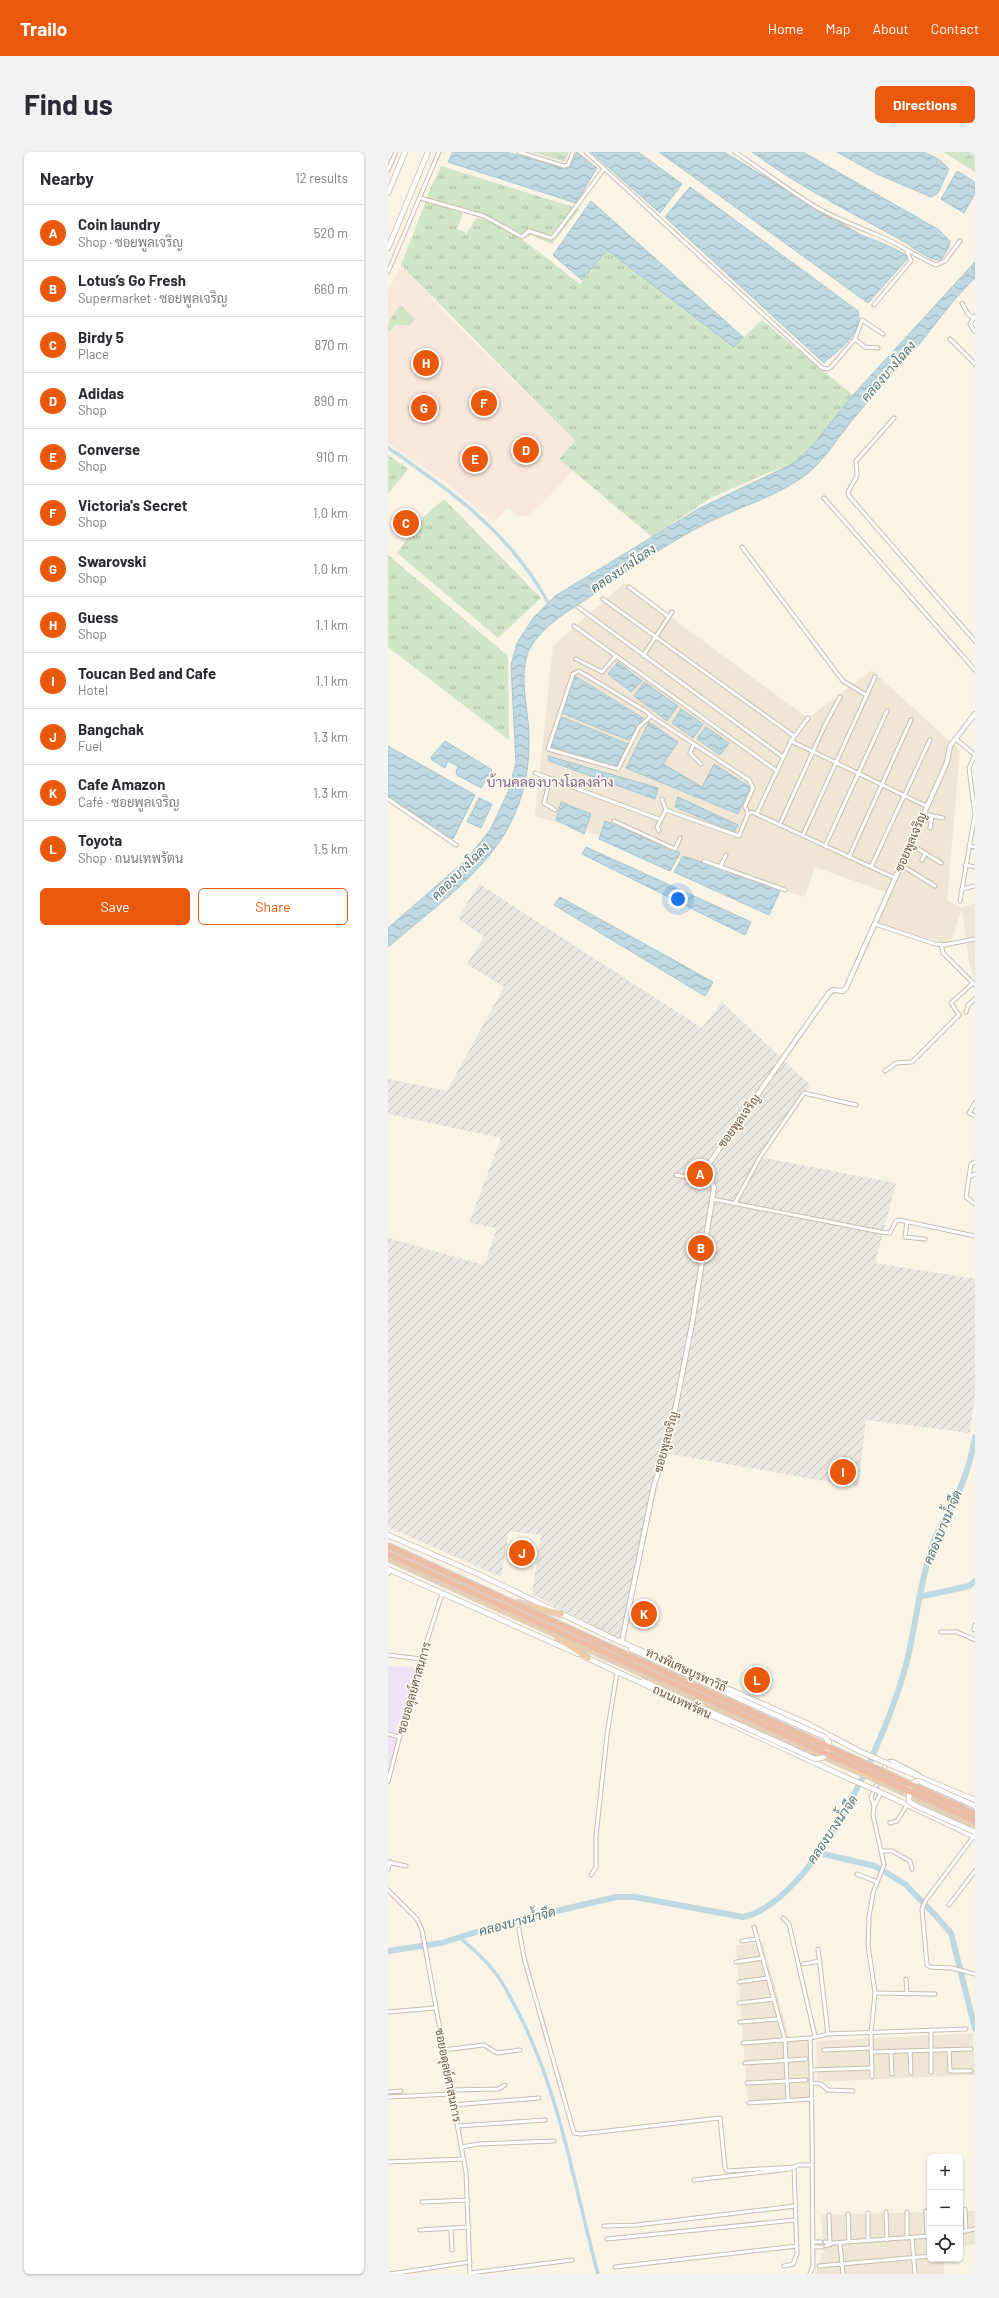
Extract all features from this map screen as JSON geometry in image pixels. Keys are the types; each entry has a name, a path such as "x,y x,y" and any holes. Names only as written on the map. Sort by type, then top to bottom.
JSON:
{"highway":[{"name":"ถนนเทพรัตน","path":"388,1545 518,1603 975,1813"},
{"name":"ทางพิเศษบูรพาวิถี","path":"388,1545 975,1813"},
{"name":"ทางพิเศษบูรพาวิถี","path":"388,1554 975,1821"},
{"name":"ถนนเทพรัตน","path":"388,1558 975,1825"},
{"path":"518,1603 561,1614"},
{"path":"543,1628 588,1658"}],"main road":[{"path":"388,192 405,152"},
{"path":"388,248 428,152"},
{"path":"388,1535 561,1614 742,1700 825,1737 829,1742 827,1754 822,1758 815,1758 612,1668"},
{"name":"ถนนเทพรัตน","path":"389,1571 612,1668 617,1672 880,1793 975,1835"},
{"path":"612,1638 622,1641 806,1723 859,1751 975,1800"},
{"path":"975,1806 919,1781 914,1782 909,1788 909,1801 914,1805 975,1835"}],"street":[{"path":"388,170 396,152"},
{"path":"388,272 439,152"},
{"path":"519,152 564,166 568,165 573,152"},
{"path":"586,152 822,368 828,369 831,367 855,339 860,323 863,320 883,334"},
{"path":"735,152 816,207 853,226 879,236 938,266 945,261 960,241"},
{"path":"420,198 484,216 522,237 529,231 551,238 604,169"},
{"path":"874,305 911,261 907,251"},
{"path":"962,303 968,314 974,317 970,324 975,332"},
{"path":"855,339 865,347 878,348"},
{"path":"950,339 975,364"},
{"path":"894,418 856,461 857,476 848,492 849,496 975,641"},
{"path":"824,498 975,670"},
{"path":"742,547 843,681 866,696"},
{"path":"629,587 669,617"},
{"path":"603,599 794,736"},
{"path":"579,608 783,757"},
{"path":"643,656 672,612"},
{"path":"574,626 777,771"},
{"path":"576,659 602,672 616,656"},
{"path":"651,716 639,728 618,770 548,750 573,674 579,671 647,712 752,784 752,791 745,806 748,814 739,836 666,810"},
{"path":"803,835 875,677"},
{"path":"780,824 812,752 840,697"},
{"path":"826,846 887,711"},
{"name":"ซอยพูลเจริญ","path":"622,1641 654,1485 665,1452 675,1410 692,1324 714,1185 700,1180 733,1127 829,993 833,990 843,991 846,988 922,814 947,762 950,746 975,714"},
{"path":"757,813 791,741 808,718"},
{"path":"849,856 911,720"},
{"path":"956,739 975,755 970,768 974,800 973,830 968,846 960,901"},
{"path":"871,867 930,740"},
{"path":"791,741 880,786 926,806"},
{"path":"694,744 690,753 701,764"},
{"path":"535,773 659,819"},
{"path":"550,779 544,803 555,810"},
{"path":"388,799 456,845"},
{"path":"662,799 666,810"},
{"path":"660,831 657,827 659,819 666,810"},
{"path":"748,814 757,813 895,878"},
{"path":"922,814 943,818"},
{"path":"930,828 932,816"},
{"path":"614,821 675,849 680,838"},
{"path":"910,844 942,863"},
{"path":"968,846 975,847"},
{"path":"922,860 925,853"},
{"path":"720,867 726,855"},
{"path":"704,861 785,890"},
{"path":"901,865 935,886"},
{"path":"965,865 975,867"},
{"path":"962,889 975,886"},
{"path":"875,924 941,944 975,939"},
{"path":"885,1071 896,1063 912,1062 939,1036 959,1015 951,1003 974,984 943,953 941,944"},
{"path":"966,1012 968,1005 975,999"},
{"path":"735,1203 760,1157 804,1093 856,1105"},
{"path":"975,1103 969,1113 975,1116"},
{"path":"975,1162 972,1162 966,1198 975,1204"},
{"path":"969,1177 975,1174"},
{"path":"676,1175 700,1180"},
{"path":"712,1199 888,1233 892,1232 897,1220 975,1236"},
{"path":"907,1222 905,1237 925,1238"},
{"name":"ซอยอดุลย์ศาสนการ","path":"388,1782 421,1659 442,1594"},
{"path":"974,1630 975,1625"},
{"path":"941,1632 957,1632 975,1640"},
{"path":"388,1655 421,1659"},
{"path":"591,1875 596,1867 596,1836 606,1735 617,1672"},
{"path":"388,1734 400,1737"},
{"path":"872,2077 871,2033 875,1993 868,1933 869,1914 877,1882 884,1865 882,1851 873,1820 874,1806 872,1797 889,1761 892,1761 923,1777"},
{"path":"874,1806 880,1793"},
{"path":"890,1823 897,1820 907,1805"},
{"path":"975,1835 926,1900 922,1909 926,1965 930,1967 952,1968 975,1974"},
{"path":"882,1851 892,1851 910,1861 912,1869"},
{"path":"388,1869 389,1862 406,1866"},
{"path":"950,1905 975,1872"},
{"path":"857,1874 877,1882"},
{"name":"ซอยอดุลย์ศาสนการ","path":"388,1890 418,1919 422,1930 450,2090 464,2159 468,2200 470,2273"},
{"path":"783,1918 789,1924 815,2036"},
{"path":"754,1927 785,2040 788,2100"},
{"path":"519,1930 524,1958 574,2133 581,2134 718,2117 722,2120 725,2168 727,2171 794,2167"},
{"path":"742,1941 757,1939"},
{"path":"818,1949 828,2034"},
{"path":"736,1962 762,1958"},
{"path":"803,1964 820,1962"},
{"path":"739,1982 768,1978"},
{"path":"906,1979 907,1994"},
{"path":"875,1993 935,1994"},
{"path":"740,2003 774,1999"},
{"path":"388,2012 435,2008"},
{"path":"740,2022 779,2019"},
{"path":"743,2043 810,2038 828,2034 966,2029"},
{"path":"930,2030 930,2072"},
{"path":"810,2038 812,2083 811,2164 813,2247 813,2266 810,2274"},
{"path":"443,2050 484,2045 497,2053 520,2050"},
{"path":"824,2050 871,2050 890,2052 970,2049"},
{"path":"950,2050 950,2071 971,2070"},
{"path":"910,2051 911,2073"},
{"path":"890,2052 892,2074"},
{"path":"745,2062 806,2060"},
{"path":"811,2070 872,2068"},
{"path":"747,2082 806,2080"},
{"path":"812,2083 821,2084 828,2090 853,2091"},
{"path":"450,2090 498,2088 505,2085"},
{"path":"388,2092 401,2091"},
{"path":"388,2098 451,2094"},
{"path":"453,2104 540,2098"},
{"path":"749,2102 812,2099"},
{"path":"457,2126 545,2120"},
{"path":"462,2147 478,2144 554,2141"},
{"path":"388,2162 464,2159"},
{"path":"694,2180 789,2170 799,2165 811,2164"},
{"path":"784,2266 794,2262 797,2246 794,2167"},
{"path":"422,2202 468,2200"},
{"path":"604,2226 645,2224 795,2206"},
{"path":"965,2210 966,2231"},
{"path":"926,2211 927,2226"},
{"path":"886,2212 887,2240"},
{"path":"907,2212 908,2238"},
{"path":"868,2213 868,2241"},
{"path":"848,2214 849,2242"},
{"path":"828,2245 829,2215"},
{"path":"607,2239 795,2220"},
{"path":"420,2230 469,2227"},
{"path":"451,2228 452,2250"},
{"path":"963,2232 975,2229"},
{"path":"813,2247 849,2242 927,2237"},
{"path":"912,2238 915,2274"},
{"path":"812,2242 823,2242 828,2245"},
{"path":"840,2243 843,2274"},
{"path":"615,2267 797,2246"},
{"path":"819,2266 927,2256"},
{"path":"470,2273 572,2260"},
{"path":"390,2274 470,2262"}],"shaded area":[{"path":"401,265 451,319 575,441 559,458 572,471 542,504 527,516 518,516 508,508 493,522 445,482 388,443 388,291"},
{"path":"624,583 808,718 872,670 960,751 947,900 962,908 975,903 975,980 969,963 962,909 950,944 875,924 888,893 815,867 805,897 535,816 553,646"},
{"path":"479,884 702,1028 722,1002 810,1085 760,1157 896,1183 875,1263 975,1279 975,1395 970,1433 866,1420 858,1487 665,1453 622,1641 532,1594 541,1535 509,1531 501,1577 388,1527 388,1238 484,1265 497,1228 469,1223 501,1138 388,1114 388,1079 447,1091 504,987 467,964 484,937 458,918"},
{"path":"388,1666 417,1668 388,1779"},
{"path":"763,1943 790,2040 810,2039 813,2100 748,2103 736,1945"},
{"path":"973,2033 975,2075 817,2082 816,2041"},
{"path":"963,2211 975,2211 975,2244 963,2246"},
{"path":"927,2212 927,2262 944,2262 944,2274 816,2274 822,2253 824,2253 821,2215"}],"green space":[{"path":"532,152 569,152 565,162"},
{"path":"943,152 975,152 975,172"},
{"path":"441,166 580,209 552,244 531,235 525,238 498,221 426,198"},
{"path":"426,201 463,213 457,229 467,233 476,218 487,220 500,226 530,245 580,284 607,249 734,346 762,320 853,395 809,450 794,463 711,498 652,537 559,459 575,441 401,265"},
{"path":"400,305 415,319 410,325 396,325 388,332 388,323"},
{"path":"388,455 408,469 388,494"},
{"path":"444,499 541,598 498,638 397,553 422,518"},
{"path":"388,555 508,656 509,740 388,647"}],"water":[{"path":"453,152 506,152 569,169 577,152 597,168 576,203 448,162"},
{"path":"591,152 638,152 682,184 660,213"},
{"path":"659,152 724,152 861,235 889,246 906,255 907,259 868,303"},
{"path":"752,152 803,152 939,230 950,241 949,247 941,260 931,258 787,176"},
{"path":"837,152 924,152 940,160 949,169 938,193 931,197 877,174"},
{"path":"957,171 975,182 975,194 964,213 941,199"},
{"path":"690,187 858,311 859,319 854,334 824,363 665,217"},
{"path":"591,201 743,337 734,347 607,250 582,280 553,255"},
{"name":"คลองบางโฉลง","path":"975,262 975,278 946,310 920,343 878,389 828,452 806,475 774,494 711,521 671,543 549,625 535,640 526,658 524,669 529,737 526,774 518,806 504,834 486,859 465,882 388,947 388,928 466,860 490,830 508,792 516,763 511,665 517,643 534,617 555,596 700,508 794,463 809,450 853,395"},
{"path":"618,662 642,681 631,692 608,674"},
{"path":"575,676 643,718 628,740 562,713"},
{"path":"644,682 678,706 667,721 634,696"},
{"path":"681,709 703,724 693,738 672,723"},
{"path":"562,717 628,744 616,767 550,748"},
{"path":"649,722 678,742 663,764 702,787 714,764 750,787 738,814 626,768"},
{"path":"706,727 729,743 720,755 697,739"},
{"path":"445,741 492,770 481,788 457,775 456,772 458,766 448,761 445,768 432,760 431,757"},
{"path":"388,746 475,795 453,839 388,796"},
{"path":"548,756 658,788 655,799 549,761"},
{"path":"678,797 738,825 734,832 675,807"},
{"path":"479,798 492,804 481,828 467,822"},
{"path":"561,802 591,814 584,834 556,820"},
{"path":"605,821 680,853 670,871 599,839"},
{"path":"586,847 751,922 745,935 582,854"},
{"path":"683,856 781,889 769,915 674,872"},
{"path":"560,897 713,982 705,996 554,905"}],"waterway":[{"path":"388,448 459,499 494,531 524,566 538,585 550,606"},
{"name":"คลองบางน้ำจืด","path":"388,1951 441,1943 505,1923 616,1897 635,1897 743,1917 771,1904 797,1880 823,1847 867,1768 885,1727 907,1661 924,1574 932,1546 939,1528 962,1485 970,1461 975,1437"},
{"path":"919,1597 969,1586 975,1581"},
{"path":"819,1853 875,1866 905,1884 936,1916 951,1933 975,2029"},
{"path":"459,1937 482,1957 498,1977 514,2003 537,2054 567,2147 598,2274"}],"place":[{"name":"Guess","path":"426,363"},
{"name":"Victoria's Secret","path":"484,403"},
{"name":"Swarovski","path":"424,408"},
{"name":"Adidas","path":"526,450"},
{"name":"Converse","path":"475,459"},
{"name":"Birdy 5","path":"406,523"},
{"name":"Coin laundry","path":"700,1174"},
{"name":"Lotus’s Go Fresh","path":"701,1248"},
{"name":"Toucan Bed and Cafe","path":"843,1472"},
{"name":"Bangchak","path":"522,1553"},
{"name":"Cafe Amazon","path":"644,1614"},
{"name":"Toyota","path":"757,1680"}],"district":[{"name":"บ้านคลองบางโฉลงล่าง","path":"550,782"}]}
